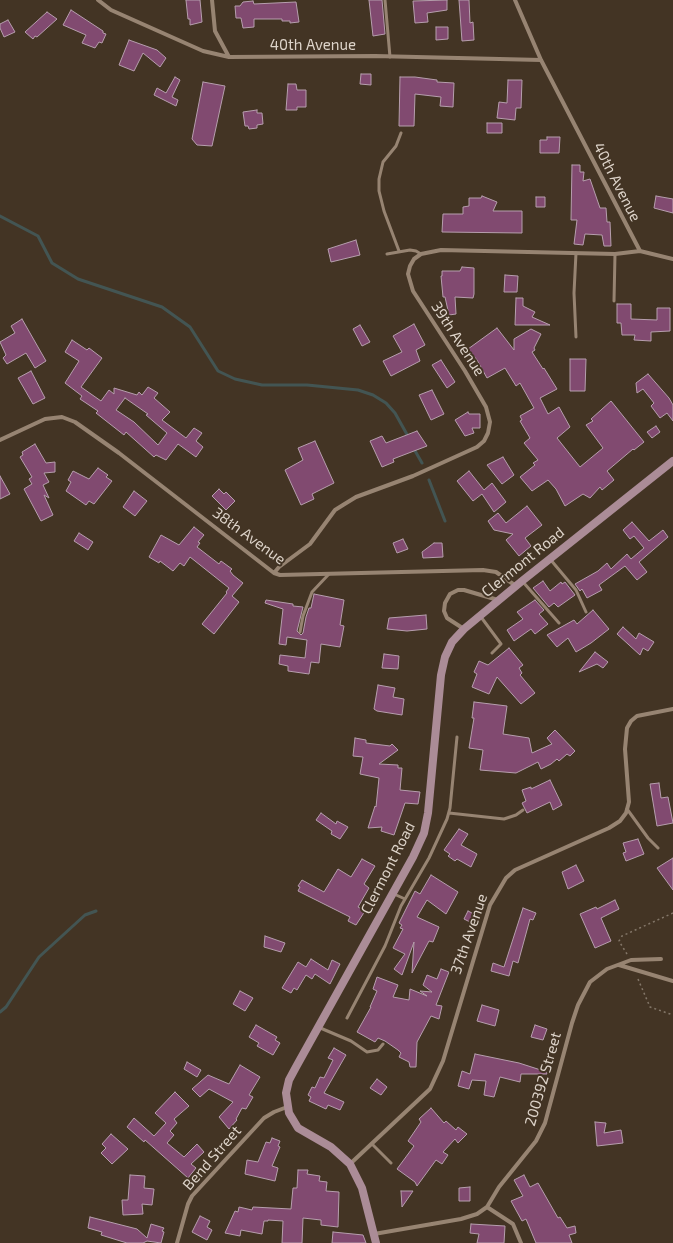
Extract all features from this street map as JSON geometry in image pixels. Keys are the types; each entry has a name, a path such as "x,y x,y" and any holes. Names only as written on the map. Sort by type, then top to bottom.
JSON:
{"street":[{"name":"40th Avenue","path":"98,0 111,10 204,51 229,57 390,57 541,60"},
{"path":"212,0 215,31 229,57"},
{"name":"40th Avenue","path":"515,0 541,60 640,251"},
{"path":"421,254 441,250 615,254 640,251 673,259"},
{"name":"39th Avenue","path":"274,573 279,567 310,544 335,510 356,497 414,476 477,447 484,441 488,433 490,422 486,407 466,371 413,291 409,282 408,274 410,266 414,259 421,254"},
{"name":"38th Avenue","path":"0,440 45,419 62,417 75,422 120,453 274,573 280,575 483,570 496,572 519,583"},
{"name":"Clermont Road","path":"376,1243 362,1188 350,1164 331,1147 298,1128 287,1107 286,1093 289,1080 419,845 425,828 443,664 452,642 464,629 550,558 673,461"},
{"path":"464,629 447,618 444,611 445,603 450,594 458,590 464,590 499,600"},
{"path":"627,809 630,791 625,749 627,728 631,721 637,716 673,709"},
{"name":"37th Avenue","path":"350,1164 430,1089 436,1077 490,905 506,878 515,870 609,828 620,821 627,809"},
{"path":"631,960 661,959"},
{"name":"200392 Street","path":"487,1207 499,1187 528,1152 545,1123 572,1023 585,991 598,975 631,960"},
{"path":"619,965 673,981"},
{"name":"Bend Street","path":"178,1243 188,1204 192,1196 264,1118 287,1107"},
{"path":"374,1234 461,1219 477,1214 487,1207 513,1224 521,1243"}],"lane":[{"path":"385,0 390,57"},
{"path":"399,251 384,211 379,191 379,179 383,162 396,146 401,133"},
{"path":"387,254 399,251 416,250 421,254"},
{"path":"576,253 574,293 576,337"},
{"path":"614,301 615,254"},
{"path":"550,558 576,590 586,612"},
{"path":"300,632 303,616 312,592 329,574"},
{"path":"519,583 559,623"},
{"path":"480,615 501,644 492,653"},
{"path":"347,1018 385,946 405,899 440,836 449,813 457,737"},
{"path":"627,809 658,848"},
{"path":"449,813 504,819 516,815 523,810"},
{"path":"392,893 405,899"},
{"path":"318,1027 350,1041 367,1052 374,1052 383,1044"},
{"path":"372,1144 391,1164"}],"path":[{"path":"631,960 619,941 622,936 673,913"},
{"path":"633,968 650,1007 673,1015"}],"building":[{"path":"186,0 200,0 202,22 190,25"},
{"path":"369,0 382,0 385,34 373,36"},
{"path":"447,0 447,10 427,13 428,22 415,23 413,1"},
{"path":"459,0 469,0 470,23 473,22 474,40 462,41"},
{"path":"253,1 254,4 296,2 299,22 290,23 290,21 282,21 282,19 254,19 254,27 243,28 241,18 236,18 235,6 240,6 243,2"},
{"path":"71,10 106,34 102,43 99,42 95,48 82,43 86,35 63,25"},
{"path":"47,12 57,19 33,39 25,32"},
{"path":"8,20 15,32 4,37 0,24"},
{"path":"436,27 448,27 448,39 436,40"},
{"path":"129,40 157,50 166,58 160,67 143,53 134,71 119,65"},
{"path":"361,74 371,74 371,85 360,84"},
{"path":"175,77 180,80 172,97 178,100 176,106 154,95 157,88 166,93"},
{"path":"400,77 415,77 437,80 437,82 454,83 453,107 440,106 441,97 415,94 414,126 399,126"},
{"path":"508,80 522,80 521,108 516,108 515,120 497,118 499,102 507,103"},
{"path":"203,82 225,86 212,146 197,145 192,139"},
{"path":"288,84 296,84 297,90 306,90 306,107 297,107 297,110 286,110"},
{"path":"257,110 257,113 262,113 263,124 257,125 257,128 249,129 248,126 245,126 243,112"},
{"path":"487,123 502,123 502,133 487,133"},
{"path":"547,137 560,137 559,153 540,153 540,140 547,140"},
{"path":"572,165 580,165 580,172 584,172 583,181 590,179 600,208 606,208 607,222 610,222 611,246 604,246 602,235 585,234 583,245 574,244 577,220 571,220"},
{"path":"482,196 497,202 493,211 522,211 522,233 442,232 443,214 463,214 463,207 469,206 469,198 481,198"},
{"path":"656,196 673,199 673,213 654,208"},
{"path":"536,197 545,197 545,207 536,207"},
{"path":"356,240 360,255 331,262 328,249"},
{"path":"462,267 474,268 473,298 455,297 456,314 449,315 445,297 443,297 442,271 460,271"},
{"path":"505,275 518,276 517,292 504,292"},
{"path":"516,298 523,298 523,306 535,312 532,317 550,325 515,325"},
{"path":"617,304 631,304 631,319 657,320 657,308 670,308 670,331 651,332 651,341 634,340 635,335 622,335 621,323 617,323"},
{"path":"22,319 46,361 35,368 26,353 7,364 3,358 6,355 0,342 15,333 11,326"},
{"path":"414,324 425,345 416,350 420,361 391,376 383,361 402,352 393,336"},
{"path":"360,325 370,342 362,346 353,329"},
{"path":"497,328 514,350 514,339 531,329 541,334 534,348 535,350 532,352 557,389 540,398 548,414 559,407 570,427 557,438 580,467 603,448 586,425 593,421 591,419 611,401 644,442 634,450 633,449 607,471 614,480 602,490 600,487 590,498 583,494 565,506 556,489 548,480 532,491 520,477 535,465 533,463 538,460 524,443 530,438 520,421 522,420 520,416 534,408 520,383 516,386 505,368 487,378 477,360 468,349"},
{"path":"72,340 87,350 89,348 102,358 81,387 101,401 109,390 114,394 114,388 137,395 139,392 142,395 148,387 158,393 154,398 170,412 162,420 186,438 194,428 202,433 196,441 203,447 196,457 178,444 166,460 156,455 154,457 126,432 124,435 96,413 98,411 80,399 82,396 65,383 79,361 65,352","holes":["125,398 148,414 146,415 167,433 158,445 134,422 116,410"]},
{"path":"570,359 586,359 585,391 570,391"},
{"path":"441,360 455,382 447,388 432,365"},
{"path":"31,371 45,398 33,404 18,378"},
{"path":"648,374 669,398 673,405 673,421 667,413 660,418 651,406 654,403 643,389 637,393 636,383"},
{"path":"432,390 444,414 431,420 419,395"},
{"path":"468,412 469,414 480,414 480,428 472,428 474,433 465,436 455,420"},
{"path":"656,426 660,432 652,438 647,432"},
{"path":"417,431 427,446 393,459 394,462 382,467 370,441 382,436 386,443"},
{"path":"315,441 334,483 312,494 314,499 301,505 285,470 303,460 298,448"},
{"path":"35,444 46,463 55,462 55,472 44,473 49,482 43,485 49,498 44,495 53,515 41,521 24,489 32,484 29,479 32,477 20,457 23,455 22,452"},
{"path":"503,457 514,475 502,484 487,465"},
{"path":"98,468 108,475 106,477 112,481 94,504 89,501 86,505 66,491 71,482 68,480 73,471 89,479"},
{"path":"469,471 484,490 492,483 506,502 494,512 482,494 473,501 457,481"},
{"path":"0,476 10,494 0,499"},
{"path":"219,489 224,494 226,492 235,501 226,510 212,496"},
{"path":"134,491 147,501 135,516 123,507"},
{"path":"527,506 542,525 525,538 531,546 519,556 506,540 513,534 494,530 488,521 498,513 506,523"},
{"path":"632,522 649,541 663,530 668,537 639,562 647,572 637,580 625,566 599,585 602,590 587,598 582,589 580,591 575,584 598,571 607,563 611,569 627,554 631,559 644,548 634,536 630,539 623,530"},
{"path":"194,527 204,535 198,542 200,543 197,547 219,564 221,561 232,569 230,571 233,575 243,583 232,596 239,602 214,634 202,624 227,593 226,592 229,588 190,557 184,566 180,563 173,571 160,561 159,563 149,557 161,535 179,545"},
{"path":"79,533 93,542 88,550 74,541"},
{"path":"403,539 408,549 397,553 393,543"},
{"path":"434,543 442,543 443,557 423,558 422,552"},
{"path":"543,581 550,591 561,582 562,584 565,582 575,595 558,607 554,603 549,607 533,588"},
{"path":"314,594 344,600 340,625 344,626 340,647 321,644 319,663 311,662 309,674 288,671 288,666 279,664 280,655 305,658 307,640 287,637 286,645 279,644 283,609 265,603 266,600 303,607 297,631 301,635 303,633 309,608 311,608"},
{"path":"535,600 544,610 539,614 548,624 535,634 531,629 514,641 507,630 523,619 517,612"},
{"path":"593,610 609,629 576,652 568,638 557,647 547,635 574,620 577,624"},
{"path":"426,615 427,629 407,631 387,629 389,618"},
{"path":"623,627 636,639 639,633 654,642 648,651 643,648 640,655 617,634"},
{"path":"509,648 523,665 519,668 522,673 520,675 535,693 521,704 497,677 489,694 472,687 477,674 474,672 479,661 488,665"},
{"path":"595,652 608,662 603,668 597,664 579,672"},
{"path":"384,654 399,656 398,669 382,668"},
{"path":"378,685 395,688 393,697 404,699 402,715 377,711 374,709"},
{"path":"474,702 507,706 503,734 529,738 532,753 552,744 547,738 555,730 575,751 570,756 567,754 559,761 557,759 541,769 538,762 516,773 480,770 483,750 469,748 474,718 472,718"},
{"path":"355,738 366,740 366,743 390,746 392,744 398,750 379,764 398,765 398,768 402,768 400,790 420,792 418,804 405,803 394,835 381,831 382,827 368,828 375,806 376,807 379,778 360,774 363,757 353,756"},
{"path":"550,780 562,805 553,810 550,802 527,813 522,803 526,801 522,790 531,787 531,789"},
{"path":"659,783 661,798 668,797 673,823 657,826 650,784"},
{"path":"321,813 336,824 337,821 348,827 340,839 331,834 332,831 316,820"},
{"path":"459,829 468,834 461,845 477,854 471,867 457,859 455,861 448,856 450,854 444,850"},
{"path":"638,839 644,854 626,861 623,853 626,852 623,843"},
{"path":"673,858 673,890 657,868"},
{"path":"362,859 375,866 364,884 369,888 358,907 365,911 356,925 348,921 350,917 298,891 300,887 298,886 302,880 324,892 338,869 351,877"},
{"path":"576,865 584,881 568,889 562,872"},
{"path":"431,875 458,892 446,914 427,900 417,917 439,927 433,942 429,941 412,973 414,942 402,975 394,969 405,954 393,948 403,929 400,928 402,925 399,923 415,891 420,894"},
{"path":"615,900 619,909 601,918 611,941 595,948 580,914 596,907 597,909"},
{"path":"523,908 536,913 533,920 530,919 518,963 513,961 509,976 491,971 493,963 504,967"},
{"path":"468,911 476,915 472,923 464,919"},
{"path":"265,936 285,943 281,952 264,947"},
{"path":"311,959 328,970 332,960 340,964 330,984 315,974 312,979 306,975 297,990 294,988 291,993 282,988 298,962 306,967"},
{"path":"441,969 449,972 436,1005 442,1006 439,1019 431,1016 417,1042 416,1067 410,1067 409,1062 399,1057 401,1053 385,1041 378,1038 375,1042 357,1032 371,1007 377,991 373,989 377,977 398,985 393,997 409,1000 410,989 427,996 420,991 432,992 423,985 427,975 437,979"},
{"path":"240,991 253,998 245,1011 233,1004"},
{"path":"482,1005 499,1010 495,1026 477,1021"},
{"path":"256,1025 277,1037 275,1040 280,1043 273,1055 257,1046 259,1043 249,1037"},
{"path":"535,1025 547,1029 543,1040 531,1037"},
{"path":"334,1048 346,1055 324,1093 344,1102 340,1110 328,1105 326,1109 309,1101 311,1097 308,1095 312,1087 315,1088 320,1077 324,1078 333,1060 328,1058"},
{"path":"475,1054 519,1063 547,1072 547,1074 521,1074 520,1082 500,1077 494,1097 484,1095 486,1081 472,1080 469,1089 458,1086 462,1071 470,1074"},
{"path":"187,1062 201,1070 197,1077 184,1069"},
{"path":"240,1065 260,1077 249,1095 253,1097 246,1109 242,1108 236,1119 237,1120 229,1129 219,1117 233,1102 209,1089 200,1097 192,1089 208,1075 229,1084"},
{"path":"377,1079 387,1087 381,1095 370,1088"},
{"path":"175,1092 189,1106 174,1119 177,1123 170,1131 174,1135 167,1143 184,1157 197,1144 204,1152 191,1164 196,1168 188,1178 145,1140 144,1142 127,1127 134,1118 154,1136 166,1123 155,1113"},
{"path":"431,1108 444,1123 446,1121 456,1130 458,1127 467,1134 458,1143 455,1139 443,1152 448,1155 442,1164 436,1160 417,1186 415,1182 397,1169 414,1146 408,1141 421,1122 419,1119"},
{"path":"595,1122 606,1123 604,1133 621,1130 623,1143 597,1146"},
{"path":"111,1134 128,1149 112,1164 101,1153 106,1148 102,1144"},
{"path":"272,1138 280,1141 278,1146 280,1147 272,1166 278,1168 275,1181 245,1174 247,1160 258,1162 266,1142 270,1143"},
{"path":"298,1170 308,1170 307,1174 320,1176 319,1181 327,1182 326,1191 339,1192 338,1227 321,1225 321,1220 303,1218 302,1243 282,1243 283,1221 264,1221 262,1234 241,1230 240,1236 225,1233 235,1211 238,1212 239,1207 252,1210 253,1207 291,1209 293,1188 297,1188"},
{"path":"130,1175 145,1176 144,1188 154,1189 152,1205 142,1204 143,1214 123,1215 122,1200 128,1200"},
{"path":"524,1175 530,1187 538,1183 558,1218 560,1217 567,1228 575,1226 576,1233 569,1235 572,1243 536,1243 526,1219 522,1221 511,1201 523,1196 514,1180"},
{"path":"470,1187 470,1201 459,1201 459,1188"},
{"path":"401,1191 413,1191 402,1207"},
{"path":"200,1216 210,1221 207,1227 212,1230 207,1240 192,1232"},
{"path":"90,1217 137,1229 147,1238 151,1224 164,1228 162,1231 164,1232 161,1243 147,1241 143,1243 127,1243 101,1235 102,1232 88,1228"},
{"path":"471,1224 505,1226 504,1243 477,1243 479,1234 470,1233"},
{"path":"333,1232 363,1235 366,1243 332,1243"}],"waterway":[{"path":"0,216 38,236 52,263 78,279 162,307 190,327 218,371 235,379 262,385 307,385 358,390 373,395 386,403 395,413 409,438"},
{"path":"414,449 422,463"},
{"path":"429,480 445,521"},
{"path":"0,1012 6,1007 39,957 85,915 96,911"}]}
